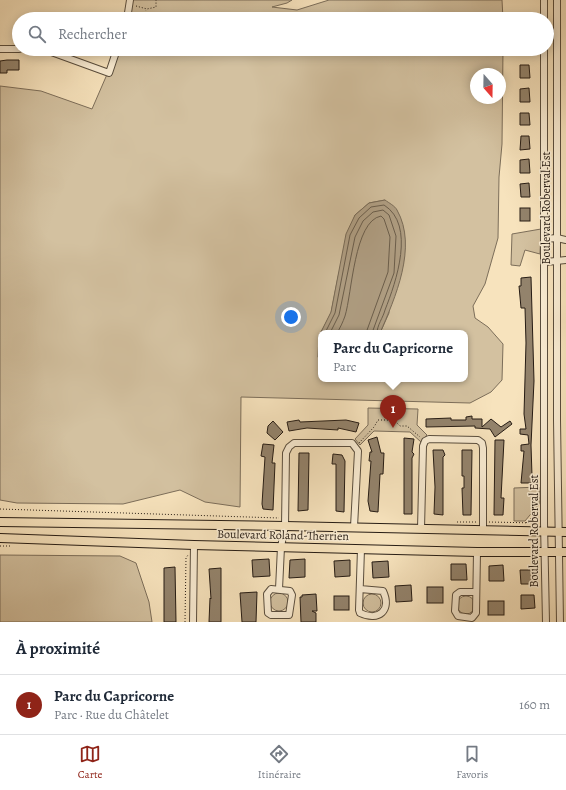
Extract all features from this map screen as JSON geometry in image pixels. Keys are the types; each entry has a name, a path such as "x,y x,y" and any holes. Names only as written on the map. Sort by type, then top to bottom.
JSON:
{"main road":[{"name":"Boulevard Roland-Therrien","path":"0,522 354,527 562,532"},
{"name":"Boulevard Roland-Therrien","path":"0,538 194,545 477,552 562,552"}],"street":[{"path":"544,0 544,12"},
{"name":"Boulevard Roberval Est","path":"557,0 557,416 562,532 560,622"},
{"path":"128,12 130,2"},
{"path":"0,49 12,49"},
{"path":"62,56 109,73 115,56"},
{"name":"Boulevard Roberval Est","path":"544,56 546,262 544,532 546,622"},
{"path":"545,239 557,238 566,240"},
{"path":"546,262 557,263 566,260"},
{"path":"545,416 557,416"},
{"path":"421,529 423,446 425,441 429,439 478,440 482,443 483,531"},
{"path":"280,589 281,547 285,526 286,453 288,447 294,443 352,444 356,446 358,451 354,527"},
{"path":"193,622 194,545"},
{"path":"360,589 383,591 384,614 380,616 364,615 360,613 360,589 361,549"},
{"path":"476,592 460,592 456,595 455,611 458,616 472,618 476,613 477,552"},
{"path":"280,589 290,591 292,595 291,611 289,615 285,616 271,615 266,610 268,590 280,589"}],"path":[{"path":"130,2 147,9 156,7 156,0"},
{"path":"356,446 374,427 378,420 394,420 400,426 407,426 425,441"},
{"path":"526,523 544,506"},
{"path":"531,518 535,523"},
{"path":"184,622 186,558 194,545"}],"shaded area":[{"path":"130,0 292,0 272,7 297,10 329,0 502,0 503,12 128,12"},
{"path":"115,56 503,56 503,68 470,68 470,104 502,104 498,238 485,284 473,306 475,318 488,327 503,344 502,380 491,392 470,403 241,397 240,507 205,502 180,490 123,504 17,503 0,500 0,86 41,91 92,109","holes":["385,200 389,313 381,330 468,330 468,382 318,382 318,330 322,330 331,313 338,277 355,215 369,203"]},
{"path":"541,229 540,254 525,250 520,266 511,265 512,234"},
{"path":"368,408 418,409 417,425 427,435 421,442 410,432 374,431 360,445 355,439 368,425"},
{"path":"539,487 540,503 525,521 514,521 514,488"},
{"path":"0,555 120,556 136,563 149,602 152,622 0,622"},
{"path":"279,593 285,596 288,602 285,608 279,611 273,608 270,602 273,596"},
{"path":"372,594 378,597 381,603 378,609 372,612 366,609 363,603 366,597"},
{"path":"466,596 472,599 475,605 472,611 466,614 460,611 457,605 460,599"}],"water":[{"path":"385,200 397,210 403,224 405,256 398,288 381,330 322,330 331,312 346,234 355,215 369,203"}],"building":[{"path":"19,60 19,70 7,70 7,73 0,73 0,61"},
{"path":"520,65 529,65 530,78 520,78"},
{"path":"529,88 530,102 520,102 520,89"},
{"path":"520,113 529,113 530,125 520,125"},
{"path":"521,136 529,136 530,149 520,150"},
{"path":"529,159 530,173 520,173 520,160"},
{"path":"529,183 530,197 521,197 520,184"},
{"path":"520,208 530,208 530,221 520,221"},
{"path":"531,277 534,381 531,445 532,483 521,483 524,451 521,451 521,445 529,444 528,435 520,434 520,429 526,429 524,414 526,343 525,308 521,308 519,286 521,286 521,278"},
{"path":"472,416 472,419 482,419 482,427 491,419 501,427 510,421 512,424 495,437 490,429 475,428 475,426 426,427 426,419 451,418 451,420 466,420 466,417"},
{"path":"299,420 300,422 346,420 359,423 356,432 338,428 338,430 307,428 289,431 287,422"},
{"path":"273,421 283,432 275,440 267,433 268,426"},
{"path":"377,437 381,453 384,453 383,474 380,474 378,512 370,511 368,501 371,461 369,461 370,452 372,452 368,440"},
{"path":"404,438 414,439 412,452 414,454 412,458 412,514 404,514"},
{"path":"495,440 504,440 501,498 504,498 503,515 494,515"},
{"path":"263,444 274,445 272,463 275,463 273,510 263,509 262,504 265,457 261,456"},
{"path":"433,450 443,450 445,455 443,457 443,515 434,514 435,487"},
{"path":"462,450 472,450 471,515 463,515 462,488 464,488 464,476 462,476"},
{"path":"299,453 309,453 308,510 298,511"},
{"path":"333,454 342,455 345,461 344,512 336,511 336,464 332,464"},
{"path":"269,559 270,576 253,577 252,560"},
{"path":"305,559 305,577 289,578 290,560"},
{"path":"350,560 350,576 335,577 334,561"},
{"path":"388,561 389,577 373,578 372,562"},
{"path":"451,564 466,564 467,580 451,580"},
{"path":"503,565 504,581 489,581 489,566"},
{"path":"175,567 176,622 164,622 164,568"},
{"path":"221,568 221,622 209,622 210,598 211,599 209,569"},
{"path":"520,570 535,570 536,584 521,584"},
{"path":"411,585 412,601 396,602 395,586"},
{"path":"427,587 443,587 443,603 427,603"},
{"path":"257,592 256,622 242,622 240,593"},
{"path":"316,594 317,611 312,611 316,613 316,622 301,622 300,597 302,597 302,595"},
{"path":"521,595 534,595 535,608 521,609"},
{"path":"334,596 349,596 349,610 334,610"},
{"path":"488,601 504,601 504,615 488,615"}],"place":[{"name":"Parc du Capricorne","path":"393,428"}]}
